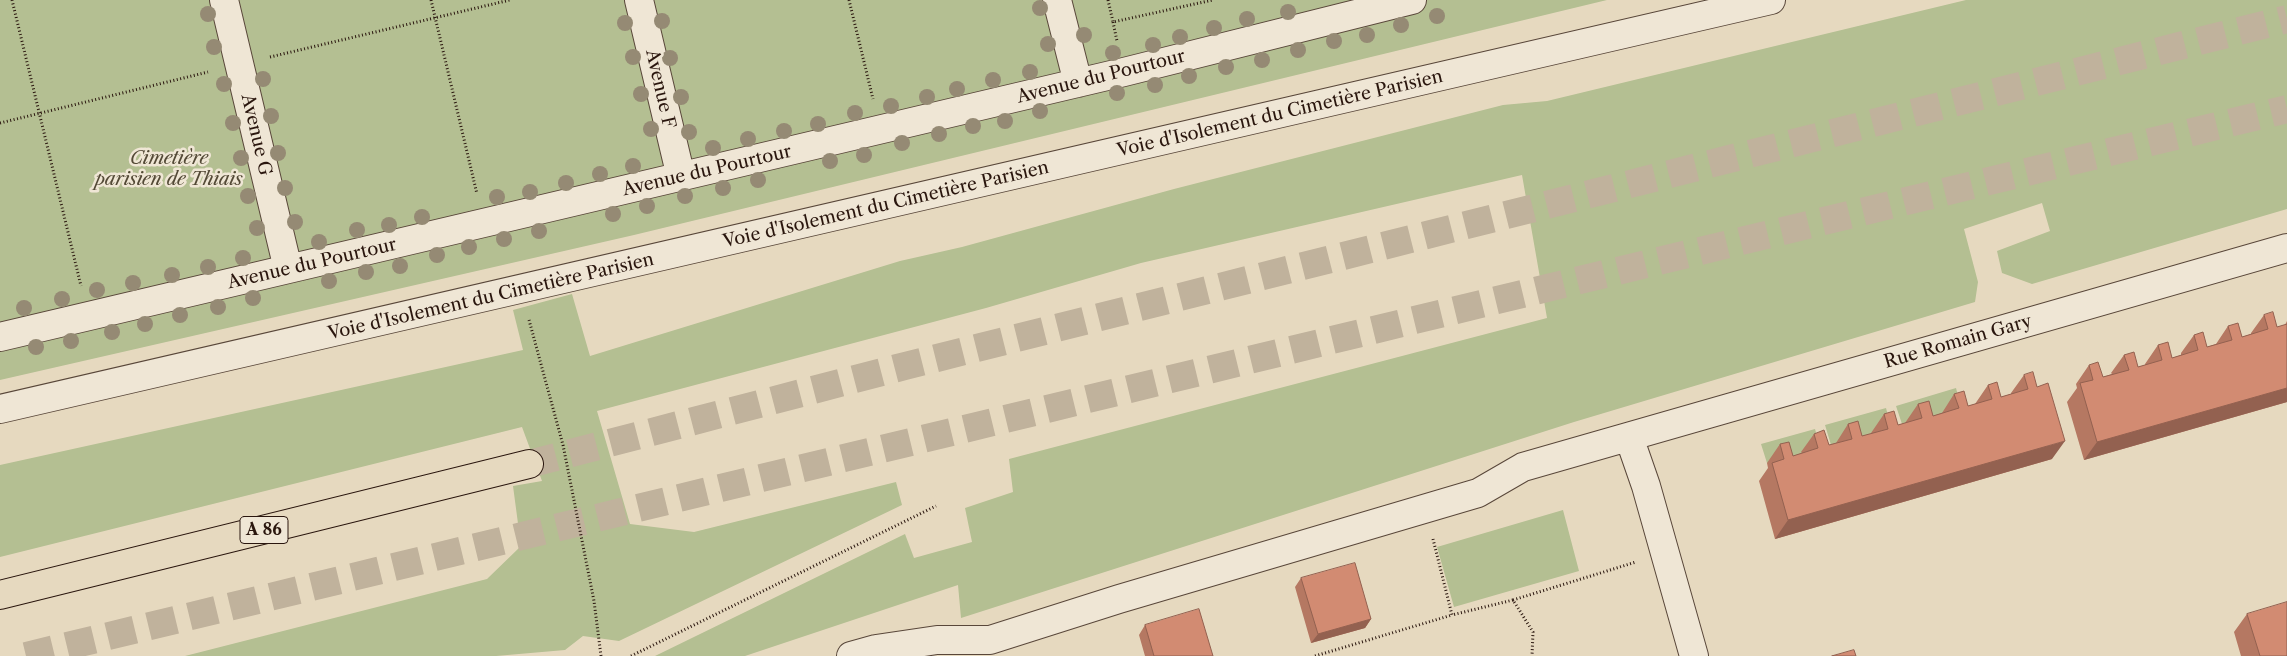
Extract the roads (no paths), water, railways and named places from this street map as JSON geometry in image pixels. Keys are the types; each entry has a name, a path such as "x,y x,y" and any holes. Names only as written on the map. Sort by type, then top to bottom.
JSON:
{"highway":[{"name":"A 86","path":"0,595 529,464"}],"street":[{"name":"Avenue G","path":"224,0 288,269"},
{"name":"Avenue F","path":"639,0 680,177"},
{"path":"1058,0 1078,83"},
{"name":"Avenue du Pourtour","path":"0,337 1078,83 1412,0"},
{"name":"Voie d'Isolement du Cimetière Parisien","path":"0,409 1771,0"},
{"name":"Rue Romain Gary","path":"851,656 876,649 937,640 990,640 1119,599 1478,493 1523,467 2287,248"},
{"path":"1629,436 1646,486 1694,656"}],"tunnel":[{"path":"529,464 905,366 2287,19"},
{"path":"26,656 2287,109"}],"park label":[{"name":"Cimetière parisien de Thiais","path":"169,169"}]}
